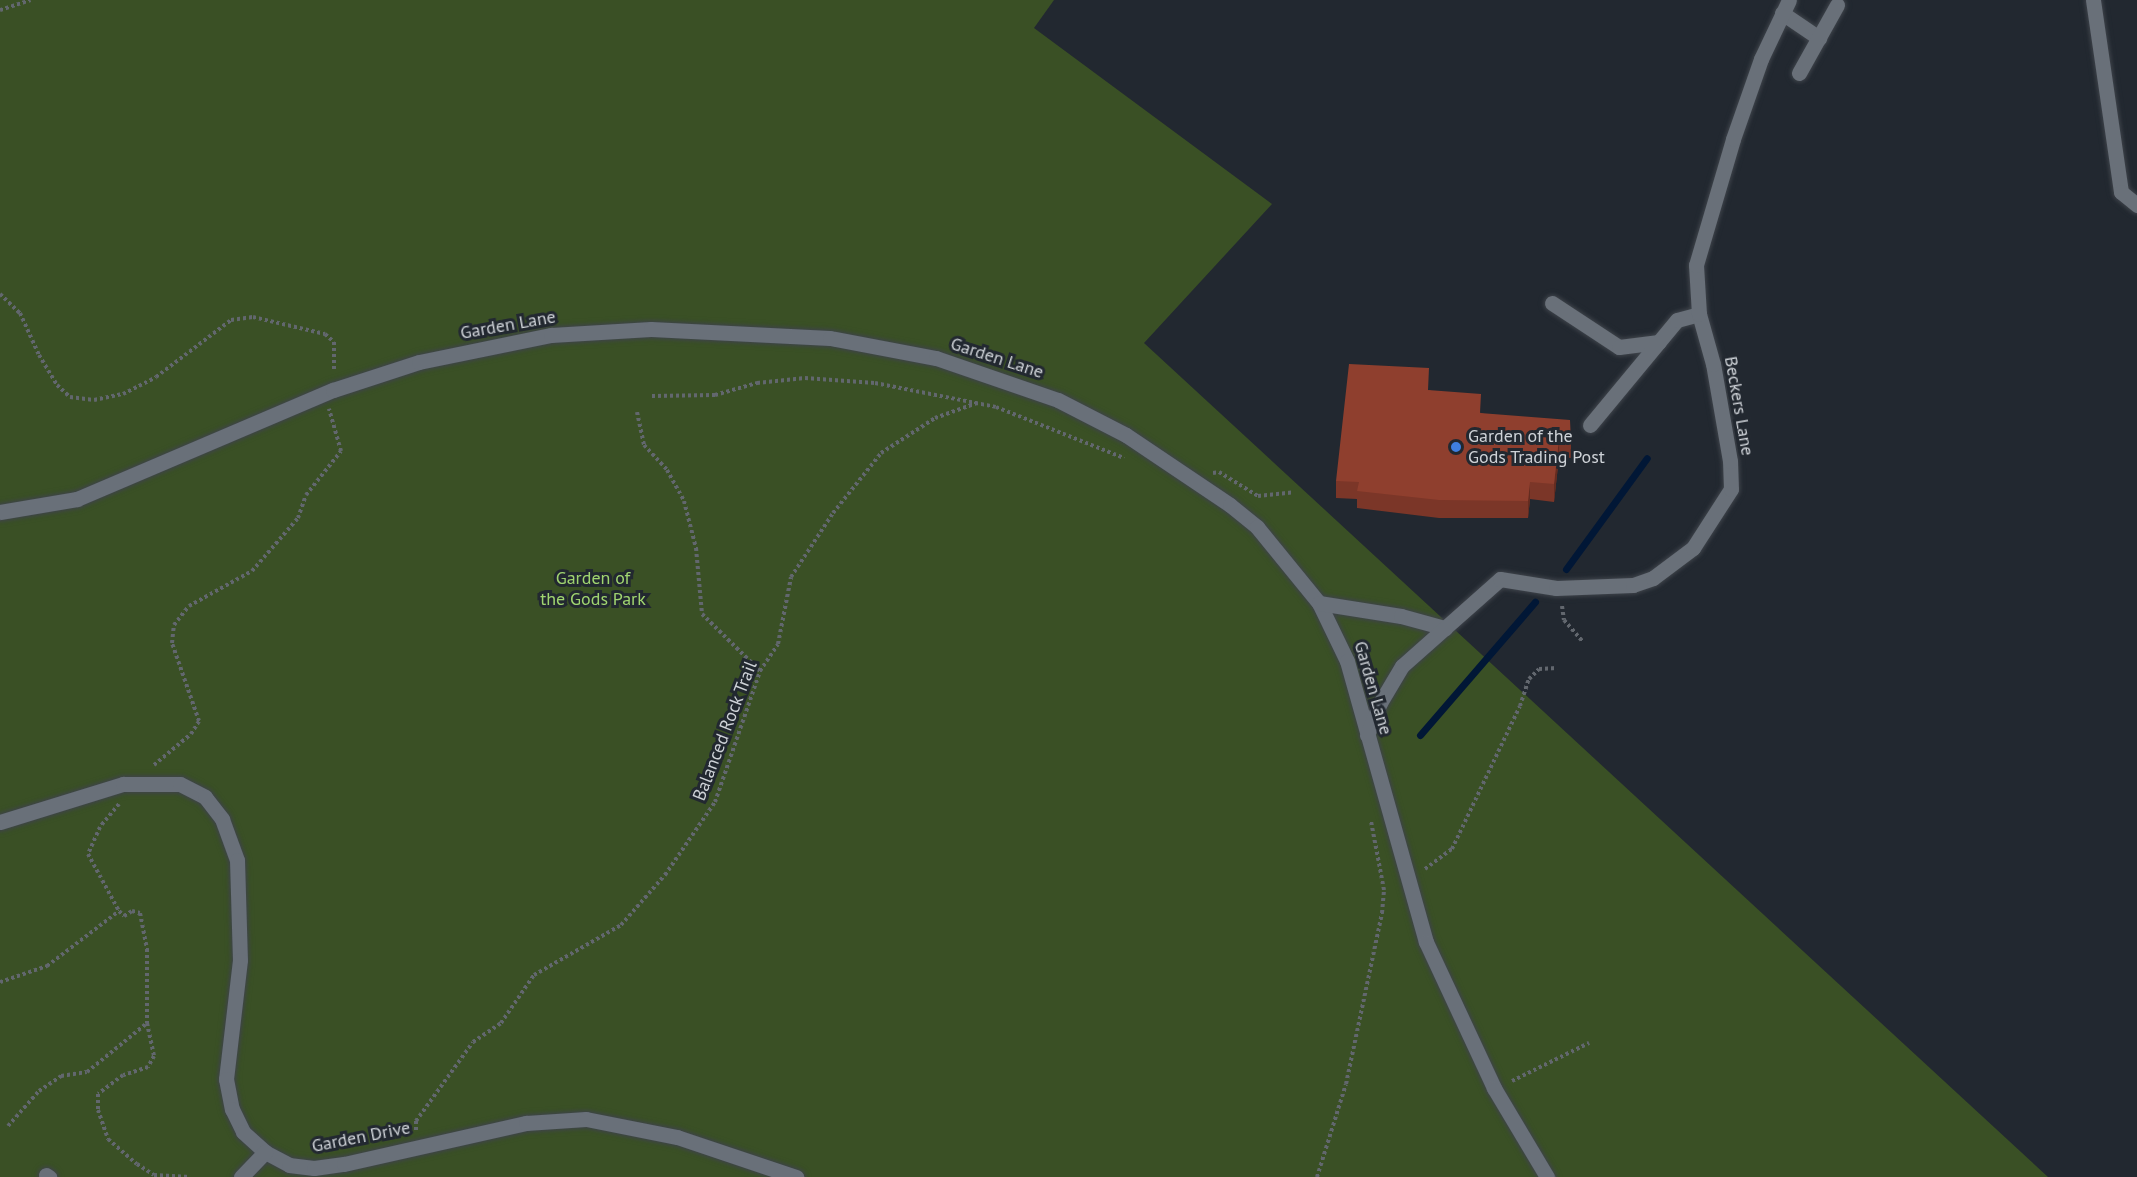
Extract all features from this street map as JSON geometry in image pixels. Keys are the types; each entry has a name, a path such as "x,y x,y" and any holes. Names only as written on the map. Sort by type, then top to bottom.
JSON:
{"street":[{"path":"2093,0 2121,192 2137,205"},
{"path":"1799,73 1837,5"},
{"path":"1786,7 1819,38"},
{"name":"Beckers Lane","path":"1366,735 1396,675 1500,579 1558,588 1633,585 1653,578 1693,548 1731,489 1730,461 1715,374 1699,314 1696,265 1732,139 1786,7"},
{"path":"1552,303 1619,347 1659,342"},
{"path":"1590,425 1677,320 1699,314"},
{"name":"Garden Lane","path":"0,512 77,499 333,390 419,362 487,346 551,335 651,328 830,338 936,358 1058,400 1155,454 1257,527 1319,603 1347,661 1426,942 1494,1088 1547,1177"},
{"path":"1319,603 1401,616 1445,628"},
{"name":"Garden Drive","path":"0,822 137,783 180,784 205,797 222,819 237,860 240,960 226,1079 232,1109 243,1132 265,1152 289,1166 314,1168 526,1123 586,1119 677,1137 796,1177"},
{"path":"241,1177 265,1152"}],"path":[{"path":"0,10 30,0"},
{"path":"0,294 20,313 39,355 57,386 70,397 94,400 123,394 156,377 231,320 253,317 325,334 334,342 333,390 329,410 341,451 306,495 298,518 252,571 189,606 174,625 172,643 199,721 191,734 137,783 100,828 88,854 119,911 124,916 132,911 140,913 147,949 147,1023 154,1056 148,1067 123,1075 98,1094 103,1129 108,1139 154,1175 190,1177"},
{"path":"652,396 715,395 757,383 805,378 875,383 977,403 1034,419 1129,460"},
{"name":"Balanced Rock Trail","path":"417,1146 416,1121 473,1042 501,1023 534,975 621,925 665,875 715,802 760,671 778,644 791,577 833,513 881,453 935,418 977,403"},
{"path":"637,412 644,445 667,470 684,501 696,548 702,614 760,671"},
{"path":"1207,474 1219,472 1258,496 1294,492"},
{"path":"1558,588 1564,620 1582,640"},
{"path":"1384,890 1409,878 1452,849 1529,679 1539,669 1557,668"},
{"path":"1317,1177 1346,1084 1382,913 1384,890 1370,817"},
{"path":"0,982 47,966 119,911"},
{"path":"8,1126 39,1091 61,1076 87,1072 147,1023"},
{"path":"1494,1088 1589,1043"}],"green space":[{"name":"Garden of the Gods Park","path":"0,0 1054,0 1034,28 1272,204 1144,343 2048,1177 0,1177"}],"building":[{"name":"Garden of the Gods Trading Post","path":"1349,364 1429,368 1428,390 1481,394 1480,413 1570,420 1571,441 1559,439 1554,484 1530,482 1528,501 1439,500 1357,491 1359,482 1336,481"}],"waterway":[{"path":"1566,569 1647,458"},
{"path":"1420,735 1535,602"}],"place":[{"name":"Garden of the Gods Trading Post","path":"1456,447"}]}
